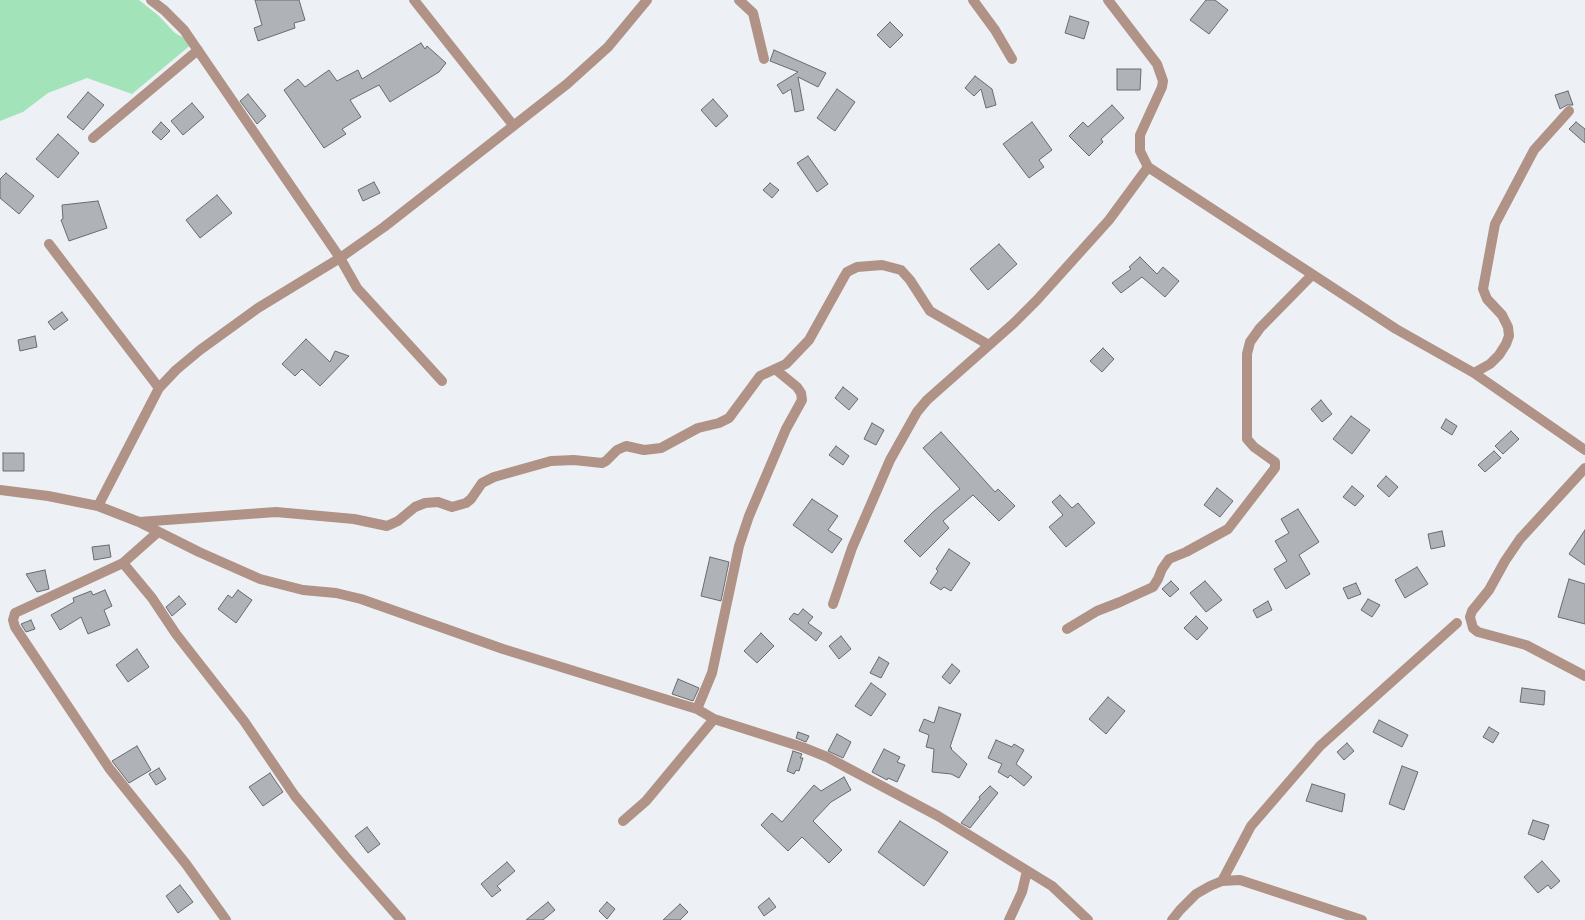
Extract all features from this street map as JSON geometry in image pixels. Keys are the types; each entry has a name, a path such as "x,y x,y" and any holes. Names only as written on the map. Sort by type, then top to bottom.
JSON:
{"street":[{"path":"151,0 164,10 184,30 340,258 358,288 442,381"},
{"path":"414,0 513,125"},
{"path":"98,506 159,388 200,350 258,308 340,258 384,227 567,84 608,47 647,0"},
{"path":"739,0 750,8 753,13 764,59"},
{"path":"973,0 995,30 1012,59"},
{"path":"1108,0 1157,64 1163,81 1162,87 1140,135 1140,151 1148,167 1396,329 1474,373 1585,450"},
{"path":"93,138 198,50"},
{"path":"1474,373 1490,364 1499,355 1509,336 1508,327 1502,315 1487,300 1483,289 1495,224 1534,150 1569,112"},
{"path":"833,604 852,548 890,460 917,412 927,400 1014,323 1037,300 1109,220 1148,167"},
{"path":"49,244 159,388"},
{"path":"139,522 276,512 354,519 387,526 398,521 415,507 425,503 438,502 452,507 466,503 471,499 482,483 494,477 551,461 574,460 602,463 617,450 626,446 644,450 661,448 698,428 719,423 729,418 760,376 786,364 809,340 822,319 833,293 848,272 857,267 867,265 890,266 902,270 930,311 989,345"},
{"path":"1067,629 1097,611 1153,587 1162,569 1170,559 1198,546 1228,529 1275,468 1275,462 1254,447 1247,439 1247,354 1250,342 1260,328 1312,275"},
{"path":"697,709 714,666 739,546 749,516 786,429 802,400 801,393 797,387 775,369"},
{"path":"1585,468 1520,539 1505,561 1489,590 1472,611 1470,617 1473,628 1478,632 1526,645 1585,676"},
{"path":"0,490 48,496 98,506 139,522 260,579 302,590 336,593 361,599 503,650 697,709 714,719 802,747 827,757 938,816 1052,886 1088,920"},
{"path":"158,532 123,562 15,613 13,620 15,627 109,768 186,864 226,920"},
{"path":"123,562 152,598 176,634 244,721 295,796 395,918"},
{"path":"1222,881 1251,826 1320,746 1457,623"},
{"path":"623,822 646,801 714,719"},
{"path":"1009,920 1022,892 1027,871"},
{"path":"1172,920 1196,894 1222,881 1240,880 1362,920"}],"green space":[{"path":"0,0 139,0 159,16 175,33 193,43 132,94 87,78 48,93 23,112 0,121"}],"building":[{"path":"255,0 299,0 305,20 294,23 295,28 258,41 254,28 262,25"},
{"path":"1206,0 1215,0 1228,10 1209,34 1190,20"},
{"path":"1070,16 1089,22 1084,39 1065,33"},
{"path":"890,22 903,35 890,48 877,35"},
{"path":"421,43 425,49 427,46 446,63 439,72 390,102 379,85 350,100 361,117 342,129 346,134 324,148 284,90 298,79 305,87 329,70 337,81 358,70 362,79"},
{"path":"774,50 826,73 818,87 798,77 804,110 795,112 791,89 783,94 777,85 798,72 770,61"},
{"path":"1117,69 1141,69 1140,90 1117,90"},
{"path":"975,76 992,89 996,105 986,108 981,89 974,96 965,88"},
{"path":"837,89 855,102 835,131 817,118"},
{"path":"1568,91 1573,105 1567,105 1560,109 1555,95"},
{"path":"88,92 104,105 83,130 67,117"},
{"path":"248,94 266,116 257,124 240,101"},
{"path":"713,99 728,116 716,127 701,110"},
{"path":"192,103 204,117 183,135 171,121"},
{"path":"1112,105 1124,118 1101,139 1103,142 1089,156 1069,136 1083,122 1088,127"},
{"path":"161,122 170,131 161,140 152,132"},
{"path":"1032,122 1052,150 1039,160 1044,167 1029,178 1003,144"},
{"path":"1576,122 1585,129 1585,143 1569,129"},
{"path":"58,134 79,153 58,178 36,159"},
{"path":"808,156 828,184 817,192 797,163"},
{"path":"6,173 34,196 19,214 0,198 0,179"},
{"path":"374,182 380,193 363,201 358,190"},
{"path":"770,183 779,190 772,198 763,190"},
{"path":"217,195 232,213 200,238 186,220"},
{"path":"98,201 107,228 69,241 61,220 63,219 62,205"},
{"path":"999,244 1017,264 988,290 970,269"},
{"path":"1140,257 1157,274 1163,267 1179,281 1165,297 1142,277 1121,293 1112,283 1131,269 1129,267"},
{"path":"62,312 68,320 54,330 48,322"},
{"path":"35,336 37,347 20,351 18,340"},
{"path":"306,339 330,362 335,351 349,356 320,386 302,369 295,376 282,364"},
{"path":"1103,348 1114,359 1102,372 1090,361"},
{"path":"843,387 858,399 849,410 835,398"},
{"path":"1321,400 1332,414 1322,422 1311,409"},
{"path":"1351,416 1370,430 1352,454 1333,439"},
{"path":"1446,419 1457,426 1452,435 1441,428"},
{"path":"872,423 884,430 876,445 864,439"},
{"path":"1511,431 1519,439 1503,454 1495,446"},
{"path":"941,432 995,492 998,489 1015,506 999,521 973,495 943,521 949,528 920,557 904,541 933,512 960,489 923,448"},
{"path":"836,446 849,456 843,465 829,455"},
{"path":"1494,451 1501,458 1485,472 1478,465"},
{"path":"3,453 24,453 24,471 3,471"},
{"path":"1386,476 1398,487 1389,497 1377,486"},
{"path":"1352,486 1364,496 1355,506 1343,497"},
{"path":"1217,488 1233,501 1220,517 1204,505"},
{"path":"1060,495 1072,508 1078,503 1095,523 1066,547 1049,527 1063,515 1052,502"},
{"path":"812,499 838,516 828,530 842,539 832,553 793,525"},
{"path":"1298,509 1319,542 1299,555 1310,574 1286,589 1274,569 1287,561 1275,541 1289,533 1281,519"},
{"path":"1585,530 1585,565 1569,554"},
{"path":"1442,531 1445,546 1431,549 1428,534"},
{"path":"109,545 111,557 94,560 92,547"},
{"path":"949,549 970,563 951,591 944,587 941,590 930,583 938,571 936,569"},
{"path":"710,557 729,562 721,601 701,596"},
{"path":"1417,567 1428,584 1405,598 1395,580"},
{"path":"45,570 49,589 37,592 26,574"},
{"path":"1569,579 1585,584 1585,624 1558,617"},
{"path":"1171,581 1179,589 1170,597 1162,589"},
{"path":"1205,581 1222,600 1206,612 1190,593"},
{"path":"1356,583 1361,594 1348,599 1343,588"},
{"path":"105,590 112,606 104,610 110,625 88,634 81,617 60,630 51,615 74,602 73,598 91,591 93,595"},
{"path":"238,590 252,600 236,623 218,609 228,595 232,598"},
{"path":"179,596 186,604 172,616 166,607"},
{"path":"1368,599 1380,605 1372,617 1361,610"},
{"path":"1268,601 1272,610 1257,618 1253,610"},
{"path":"803,609 813,617 808,623 822,633 816,641 789,619 794,613 798,615"},
{"path":"1196,616 1208,628 1197,640 1184,628"},
{"path":"31,620 35,629 26,632 21,624"},
{"path":"761,633 774,646 757,663 744,651"},
{"path":"841,636 851,649 839,659 829,646"},
{"path":"137,649 149,667 128,682 116,665"},
{"path":"879,657 889,663 881,678 870,673"},
{"path":"952,664 960,671 950,684 942,677"},
{"path":"678,679 699,688 693,701 672,694"},
{"path":"871,683 886,694 871,716 855,706"},
{"path":"1522,688 1545,691 1544,705 1520,702"},
{"path":"1108,697 1125,711 1106,734 1089,719"},
{"path":"939,707 961,714 950,747 967,764 959,778 951,774 932,772 934,749 926,747 929,735 919,731 924,719 934,723"},
{"path":"1379,720 1408,735 1402,747 1373,732"},
{"path":"1489,727 1499,733 1493,743 1483,737"},
{"path":"798,732 809,736 806,742 796,738"},
{"path":"837,734 851,742 843,758 828,751"},
{"path":"996,740 1012,747 1014,744 1024,750 1016,764 1032,777 1024,786 1010,775 1008,778 998,772 1002,764 988,758"},
{"path":"1347,743 1354,751 1344,760 1337,752"},
{"path":"137,746 151,770 129,783 112,761"},
{"path":"884,749 900,757 897,762 905,765 897,782 888,778 887,780 872,772"},
{"path":"793,751 802,754 800,758 803,758 799,771 796,770 794,774 787,771"},
{"path":"1402,766 1418,772 1404,810 1389,804"},
{"path":"159,768 166,779 156,785 149,774"},
{"path":"270,773 283,792 263,806 249,787"},
{"path":"844,777 851,790 831,802 813,821 842,850 829,863 802,837 788,851 761,825 772,813 782,822 814,785 821,791"},
{"path":"1312,784 1345,794 1342,812 1306,801"},
{"path":"990,786 998,793 970,828 961,823 980,799 979,797"},
{"path":"1533,820 1549,825 1544,840 1528,834"},
{"path":"900,821 948,852 924,886 878,852"},
{"path":"367,827 380,844 368,853 355,836"},
{"path":"1542,861 1560,881 1551,889 1548,885 1538,893 1524,877"},
{"path":"507,862 515,871 497,886 501,890 492,897 481,884"},
{"path":"180,885 193,902 178,913 166,896"},
{"path":"769,898 776,907 764,916 758,907"},
{"path":"548,902 555,910 543,920 526,920"},
{"path":"607,902 615,909 607,919 599,911"},
{"path":"680,904 688,912 680,920 663,920"}]}
